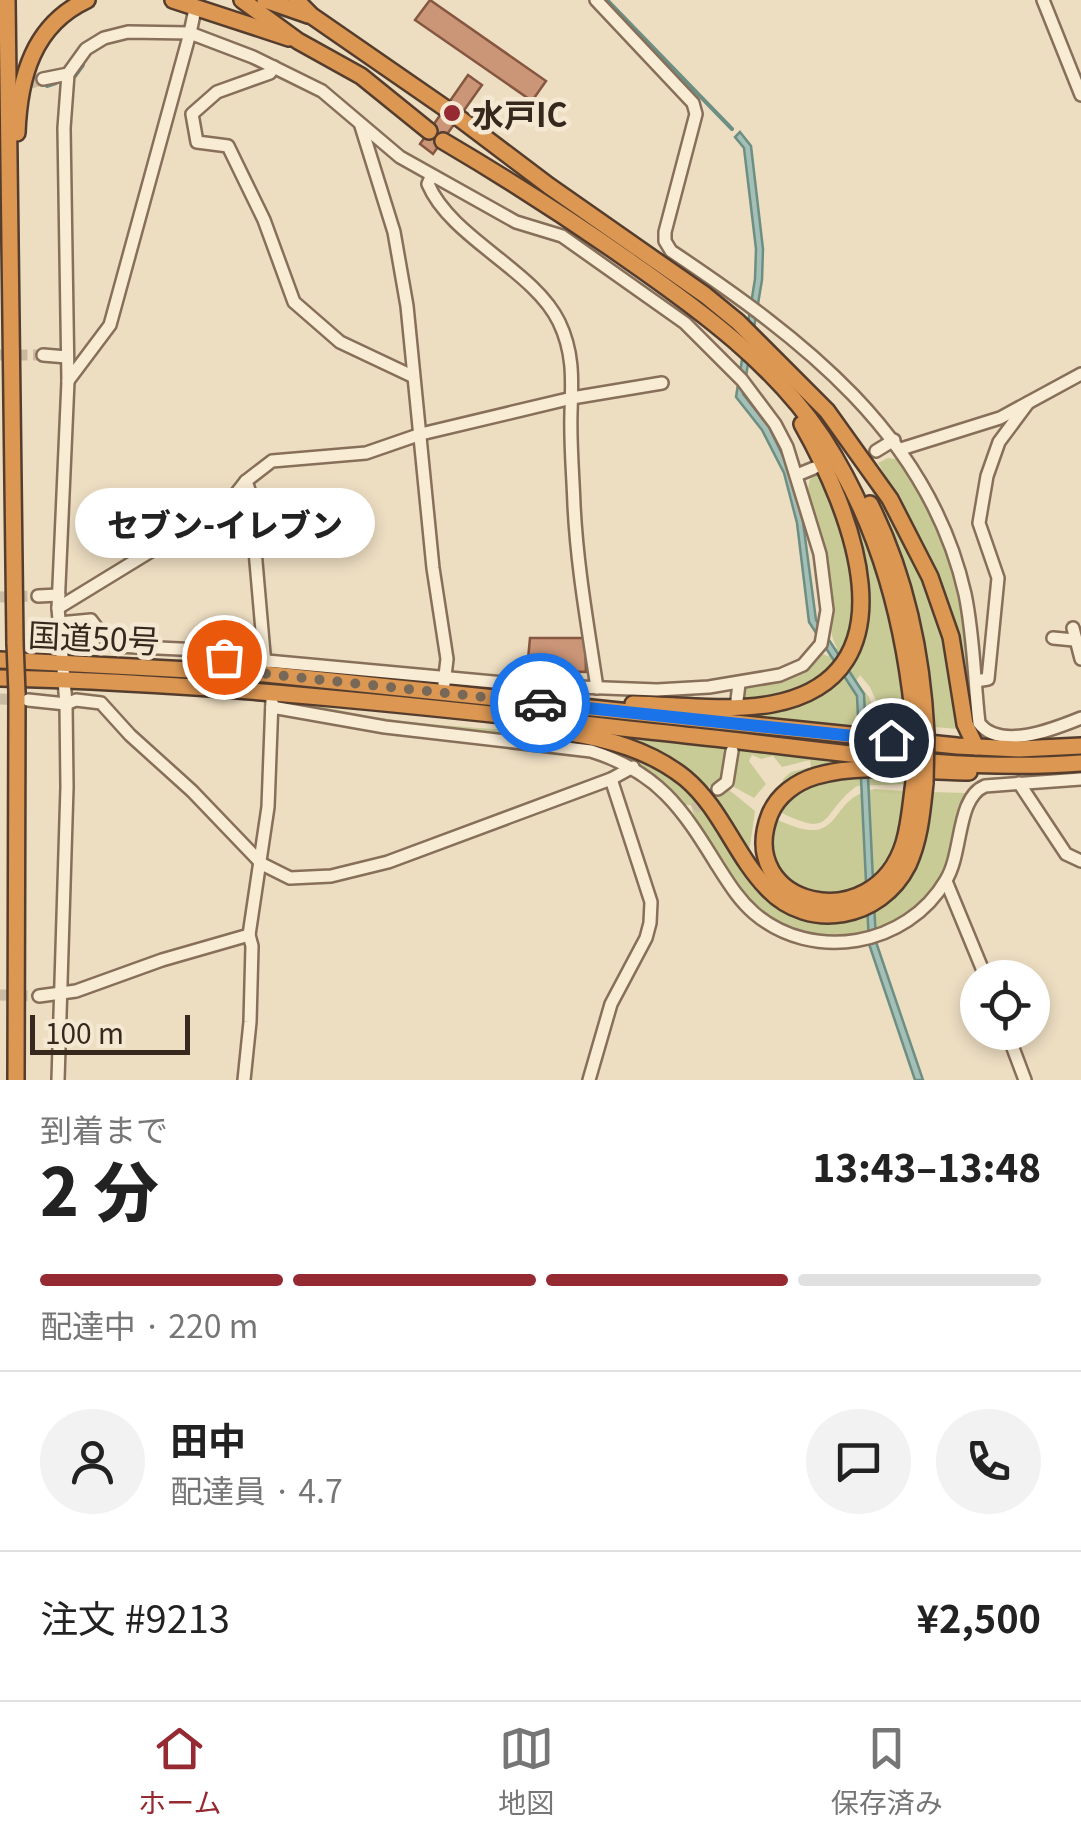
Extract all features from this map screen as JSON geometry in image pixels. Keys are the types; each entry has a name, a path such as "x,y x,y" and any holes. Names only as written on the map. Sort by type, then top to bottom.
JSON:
{"highway":[{"path":"7,0 16,643 22,697 16,1080"},
{"path":"12,412 20,97 37,43 58,18 87,0"},
{"path":"173,0 298,41"},
{"path":"242,0 298,41 360,76 436,136 540,199 700,310 795,401 822,438 857,499 874,539 900,618 920,732"},
{"path":"266,0 312,16"},
{"path":"296,0 312,16 706,295 827,411 890,499 917,548 946,620 965,724 976,747"},
{"path":"544,704 772,704 821,684 848,655 862,611 854,545 830,477 802,422 774,381"},
{"path":"391,704 442,718 589,736 660,761 686,779 708,803 769,891 800,911 824,916 862,909 892,889 913,852 920,783 917,644 889,548 850,464 798,385"},
{"name":"国道50号","path":"0,660 265,668 444,685 544,704 858,738 976,747 1081,746"},
{"name":"国道50号","path":"0,678 63,679 272,699 391,704 904,758 1042,766 1081,763"},
{"path":"920,783 904,845 894,865 874,888 843,902 822,902 802,898 780,882 767,858 766,829 780,798 804,780 841,772 985,772 1042,766"}],"street":[{"path":"596,0 692,103 696,114 665,232 671,251 741,299 825,367 898,444 930,496 950,540 965,595 978,723 987,732 1035,734 1081,718"},
{"path":"1044,0 1081,95"},
{"path":"68,381 110,325 194,14"},
{"path":"58,1080 63,994 66,704 59,602 68,381 64,128 68,74 86,49 104,38 128,32 190,33 274,67 322,92 400,158 516,222 562,236 685,323 723,358 775,424 797,474 826,584 822,644 810,660 792,672 739,684 658,690 444,685 447,659 433,568 406,306 394,232 361,126"},
{"path":"274,67 270,73 217,92 192,114 197,142 228,146 264,220 294,302 340,342 412,376"},
{"path":"42,79 68,74"},
{"path":"431,177 428,184 444,208 553,311 572,360 578,567 597,688"},
{"path":"43,355 67,356"},
{"path":"876,451 1000,418 1081,374"},
{"path":"38,596 59,602 210,515 272,461 366,453 421,434 572,398 662,382"},
{"path":"976,681 988,679 998,578 979,522 987,476 999,442 1028,402"},
{"path":"797,474 814,468"},
{"path":"60,623 91,620 108,641 128,648 201,650 265,668 246,481"},
{"path":"1053,638 1074,634 1081,659"},
{"path":"737,700 739,684"},
{"path":"22,697 66,704 76,700 101,703 262,864 290,878 304,880 355,872 611,780 633,767"},
{"path":"244,1080 250,1022 249,935 262,864 272,699 390,728 591,751 633,767 690,812 738,898 777,930 842,943 879,936 916,913 946,881 961,839 966,804 974,790 1081,779"},
{"path":"718,789 726,782 732,750"},
{"path":"589,1080 611,1004 650,923 651,902 611,780"},
{"path":"1019,783 1066,854 1081,861"},
{"path":"946,881 979,960"},
{"path":"39,996 63,994 249,935"},
{"path":"1014,1050 1025,1080"}],"green space":[{"path":"888,458 904,460 939,525 969,640 969,706 949,608 926,551 878,463"},
{"path":"823,472 853,569 853,623 831,664 814,679 768,697 740,699 746,687 794,676 822,654 828,656 837,648 830,621 828,570 808,499 811,477"},
{"path":"866,478 914,559 939,620 958,729 933,727 912,600"},
{"path":"843,489 868,540 888,603 907,725 886,724 870,687 860,675 856,681 869,697 879,725 906,733 742,713 782,709 804,702 824,690 853,657 866,616 867,572"},
{"path":"283,701 418,723 545,734 635,756 689,792 784,908 820,922 863,916 883,906 909,876 924,836 933,792 965,793 952,852 924,897 908,912 870,932 826,937 780,926 756,909 727,872 695,819 691,805 683,805 652,774 628,758 597,748 390,724 282,704"},
{"path":"615,736 727,749 724,775 707,789 688,773"},
{"path":"736,750 823,757 856,765 784,787 783,779 791,772 811,767 810,760 782,767 773,756 761,759 752,755 749,761 766,784 754,798 734,787"},
{"path":"851,778 905,778 906,784 857,786 819,823 810,824 780,812 812,788"},
{"path":"728,789 755,811 749,853 712,796"},
{"path":"875,789 905,791 899,839 882,870 862,886 838,892 815,891 794,882 779,867 773,846 778,820 800,828 826,827 848,802"}],"water":[{"path":"740,132 751,146 763,249 762,280 743,394 769,427 790,471 803,522 816,620 864,694 876,942 923,1080 915,1080 869,944 857,696 809,622 797,523 784,473 762,430 736,397 755,279 756,249 744,148 735,137"}],"building":[{"path":"430,0 546,81 532,101 415,20"},
{"name":"水戸IC","path":"468,75 482,85 433,154 420,144"},
{"path":"530,638 585,638 586,672 527,670"}],"waterway":[{"path":"607,0 732,129"},
{"path":"75,76 83,65"},
{"path":"47,86 56,83"}],"tunnel":[{"path":"0,94 43,79"},
{"path":"0,355 43,355"},
{"path":"0,597 38,596"},
{"path":"0,699 24,700"},
{"path":"694,809 711,795"},
{"path":"0,995 39,996"}],"way so far":[{"path":"224,657 265,661 266,674 540,703"}],"place":[{"name":"水戸IC","path":"452,113"},
{"name":"セブン-イレブン","path":"224,657"}],"route":[{"path":"540,703 891,740"}]}
